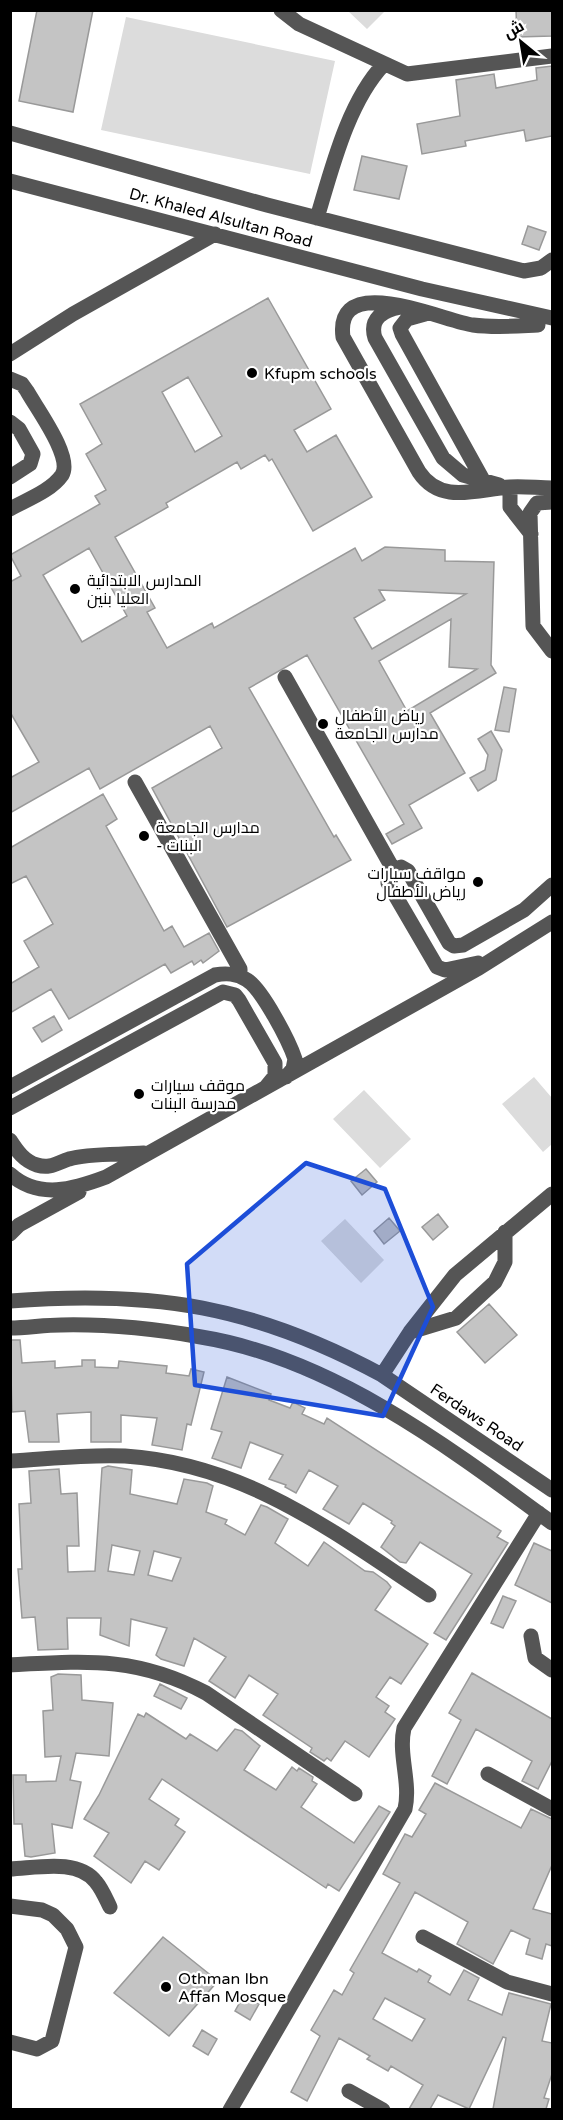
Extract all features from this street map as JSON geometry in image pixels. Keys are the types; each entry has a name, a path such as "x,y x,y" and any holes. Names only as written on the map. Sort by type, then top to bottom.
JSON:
{"street":[{"path":"281,10 298,24 407,74 552,56"},
{"path":"317,218 332,169 358,102 369,80 384,64"},
{"path":"10,133 317,218 524,271 541,268 552,260"},
{"name":"Dr. Khaled Alsultan Road","path":"10,181 422,289 552,318"},
{"path":"10,354 73,314 215,234"},
{"name":"Dr. Khaled Alsultan Road","path":"422,289 461,305 545,328"},
{"path":"545,328 472,325 380,302 362,303 351,309 342,326 343,337 419,472 432,486 450,494 510,487 552,488"},
{"path":"400,307 388,309 376,319 373,332 442,458 455,471 484,482 510,487"},
{"path":"428,313 407,319 400,328 484,482"},
{"path":"10,379 22,384 27,391 62,452 65,466 63,474 52,485 10,509"},
{"path":"10,422 16,425 33,454 30,464 10,477"},
{"path":"510,487 510,507 531,534"},
{"path":"552,502 537,503 531,509 533,626 552,651"},
{"path":"285,677 393,869"},
{"path":"135,782 240,969 240,976"},
{"path":"492,961 445,970 437,967 388,883 387,875 393,869 401,867 408,871 449,943 454,946 463,945 524,910 552,885"},
{"path":"10,1234 19,1225 492,961 552,922"},
{"path":"10,1087 215,975 240,976 258,991 295,1059 293,1069 286,1077"},
{"path":"10,1108 223,992 235,995 239,1000 275,1062 275,1076 264,1089"},
{"path":"10,1140 27,1160 44,1167 69,1159 153,1152"},
{"path":"10,1174 43,1190 77,1188 106,1177"},
{"path":"382,1375 410,1332 455,1275 552,1194"},
{"path":"410,1332 456,1318 495,1282 506,1262 505,1232"},
{"name":"Ferdaws Road","path":"10,1301 113,1297 209,1308 281,1328 331,1348 382,1375 552,1490"},
{"path":"10,1328 60,1325 143,1329 203,1337 257,1350 350,1388 446,1449 552,1523"},
{"path":"10,1461 124,1456 170,1462 229,1478 271,1494 429,1595"},
{"path":"230,2109 405,1809 408,1795 401,1740 404,1728 538,1513"},
{"path":"531,1636 536,1658 552,1670"},
{"path":"10,1665 91,1661 120,1663 151,1670 182,1681 206,1693 355,1794"},
{"path":"488,1774 552,1809"},
{"path":"10,1869 61,1867 87,1873 97,1882 110,1907"},
{"path":"10,1906 42,1910 53,1915 73,1938 76,1954 52,2041 37,2049 10,2042"},
{"path":"423,1937 477,1968 507,1982 552,1994"},
{"path":"349,2091 383,2109"}],"highlighted area":[{"path":"306,1163 385,1189 433,1307 383,1416 195,1385 187,1264"}],"shaded area":[{"path":"348,11 385,11 367,29"},
{"path":"126,17 335,61 310,174 101,130"},
{"path":"534,1077 552,1098 552,1144 543,1152 502,1104"},
{"path":"364,1090 411,1139 380,1168 333,1119"},
{"path":"345,1219 384,1260 361,1283 321,1241"}],"building":[{"path":"37,10 93,10 73,112 19,101"},
{"path":"516,10 552,10 552,36 517,37"},
{"path":"552,66 552,136 526,141 524,130 465,141 466,146 422,154 417,124 460,116 456,80 494,74 496,88 537,80 536,68"},
{"path":"362,156 407,166 399,199 354,190"},
{"path":"528,226 546,232 539,250 522,244"},
{"path":"268,298 331,409 294,430 307,452 336,435 372,497 313,531 272,459 269,461 265,455 241,469 237,462 166,503 168,507 115,537 155,608 147,612 167,648 212,623 214,628 355,548 362,561 385,547 445,550 445,561 494,562 491,665 496,673 430,713 465,773 409,805 422,828 392,844 386,834 404,824 307,655 249,688 334,837 336,835 351,860 227,927 152,788 222,748 210,726 100,789 89,768 10,813 10,778 39,762 10,712 10,582 21,576 10,555 100,504 95,496 106,490 86,454 102,444 80,404","holes":["188,377 222,436 195,452 162,392","89,548 127,616 82,642 43,575","379,590 466,594 372,649 354,618 385,600","451,619 449,667 477,669 407,711 379,661"]},
{"path":"504,687 516,689 509,732 495,730"},
{"path":"491,731 502,750 496,780 478,791 470,778 485,770 488,755 478,739"},
{"path":"103,794 117,819 106,826 164,931 172,926 184,947 209,933 219,951 203,963 201,960 194,965 192,961 171,973 165,964 69,1019 51,989 10,1013 10,984 39,967 24,941 53,924 26,876 10,884 10,848"},
{"path":"54,1016 62,1030 42,1042 33,1028"},
{"path":"366,1169 377,1182 362,1195 351,1181"},
{"path":"438,1214 448,1227 433,1240 422,1227"},
{"path":"389,1218 400,1231 384,1244 374,1231"},
{"path":"489,1304 517,1335 485,1363 457,1332"},
{"path":"10,1340 20,1340 22,1363 55,1361 55,1368 82,1366 82,1360 95,1360 95,1367 118,1368 119,1361 167,1366 166,1373 189,1376 191,1369 204,1372 191,1425 187,1424 182,1450 152,1445 157,1418 121,1415 121,1442 91,1442 91,1412 57,1414 59,1442 29,1442 25,1411 12,1412"},
{"path":"227,1377 271,1394 269,1400 290,1408 293,1402 305,1408 302,1414 324,1424 327,1418 501,1531 497,1537 508,1543 446,1640 434,1633 472,1574 420,1542 406,1563 400,1562 381,1547 395,1526 391,1523 392,1521 363,1503 349,1524 323,1509 338,1486 309,1470 296,1493 285,1487 286,1485 269,1479 283,1455 250,1442 241,1468 212,1458 222,1432 211,1429"},
{"path":"108,1466 132,1470 130,1494 177,1504 184,1479 207,1483 213,1486 206,1512 227,1520 225,1524 245,1535 261,1505 267,1507 288,1519 275,1543 308,1566 324,1542 365,1571 373,1572 387,1582 391,1587 375,1610 428,1644 401,1684 390,1677 376,1697 389,1706 385,1712 395,1719 369,1757 345,1741 331,1761 327,1758 324,1761 310,1752 312,1748 263,1715 278,1694 249,1675 235,1698 209,1681 226,1657 194,1638 184,1666 161,1659 156,1655 167,1628 131,1619 129,1646 100,1635 101,1618 67,1618 68,1649 38,1650 35,1617 22,1618 18,1569 22,1569 19,1504 31,1503 29,1471 59,1469 61,1494 77,1493 79,1546 67,1546 68,1572 95,1571 102,1468","holes":["112,1545 140,1551 134,1575 108,1571","154,1551 181,1558 172,1581 148,1575"]},
{"path":"534,1543 552,1551 552,1603 515,1585"},
{"path":"503,1596 516,1601 503,1628 491,1623"},
{"path":"472,1673 552,1719 552,1761 538,1789 522,1781 532,1761 476,1729 447,1784 432,1776 461,1720 449,1713"},
{"path":"58,1674 81,1675 82,1700 113,1703 109,1756 76,1753 70,1780 81,1782 72,1828 52,1824 55,1853 31,1857 25,1856 22,1824 14,1824 13,1775 26,1775 26,1782 56,1781 61,1756 45,1757 43,1711 53,1710 51,1677"},
{"path":"160,1684 187,1698 181,1709 154,1696"},
{"path":"146,1713 186,1739 190,1734 217,1751 235,1729 242,1731 260,1746 244,1770 276,1790 292,1767 297,1771 299,1768 313,1777 312,1781 317,1784 301,1807 354,1843 379,1806 390,1812 339,1891 328,1884 326,1888 162,1779 149,1799 179,1819 175,1825 185,1832 159,1870 145,1861 131,1883 94,1856 109,1833 84,1819 99,1795 138,1714 144,1717"},
{"path":"435,1783 521,1828 531,1809 552,1819 552,1865 533,1909 552,1914 552,1946 546,1944 542,1959 526,1954 530,1939 511,1930 493,1964 457,1944 468,1922 415,1892 382,1953 417,1972 419,1969 431,1976 428,1982 450,1995 464,1970 479,1978 468,2000 502,2015 509,1993 551,2004 542,2041 552,2043 552,2074 544,2098 549,2099 546,2109 493,2109 506,2038 503,2037 469,2109 438,2095 430,2109 409,2109 423,2085 391,2066 388,2071 367,2059 370,2056 339,2038 307,2101 291,2092 320,2036 311,2030 334,1990 342,1995 354,1973 350,1970 400,1883 383,1874 405,1834 412,1837 426,1814 419,1810","holes":["385,1998 425,2019 412,2041 373,2019"]},
{"name":"Othman Ibn Affan Mosque","path":"163,1937 218,1981 169,2036 114,1993"},
{"path":"244,1995 259,2004 250,2020 235,2011"},
{"path":"202,2030 217,2039 208,2055 193,2046"}],"place":[{"name":"Kfupm schools","path":"252,373"},
{"name":"المدارس الابتدائية العليا بنين","path":"75,589"},
{"name":"رياض الأطفال مدارس الجامعة","path":"323,724"},
{"name":"مدارس الجامعة - البنات","path":"144,836"},
{"name":"مواقف سيارات رياض الأطفال","path":"478,882"},
{"name":"موقف سيارات مدرسة البنات","path":"139,1094"},
{"name":"Othman Ibn Affan Mosque","path":"166,1987"}]}
